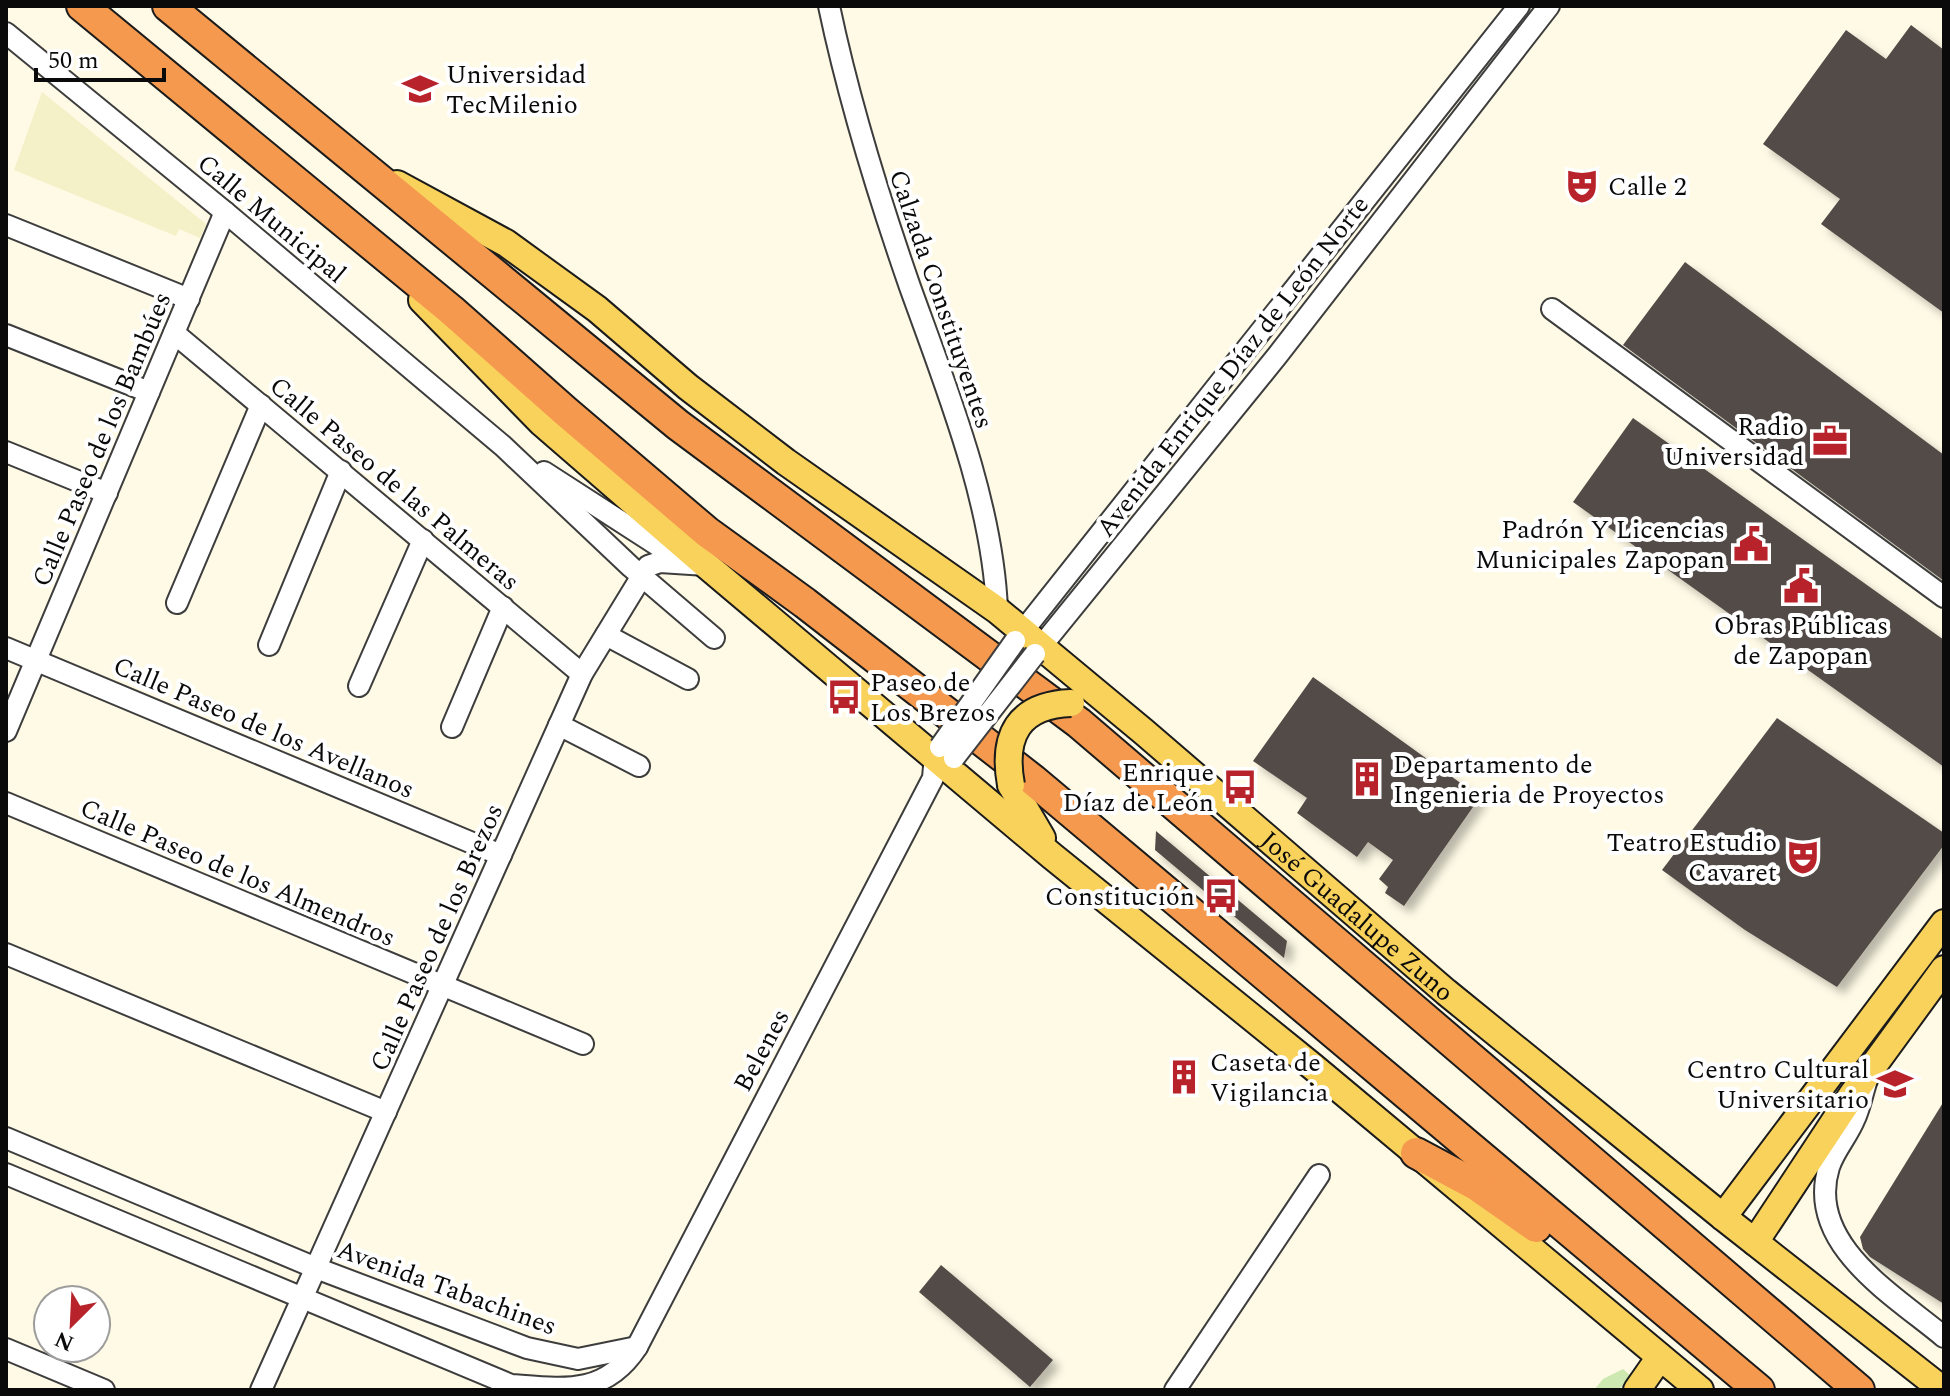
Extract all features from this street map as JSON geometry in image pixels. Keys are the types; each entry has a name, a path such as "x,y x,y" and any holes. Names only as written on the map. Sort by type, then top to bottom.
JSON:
{"highway":[{"path":"82,6 371,243 707,532 805,603 1033,780 1759,1390"},
{"path":"168,6 678,425 1079,723 1859,1390"},
{"path":"1416,1153 1476,1185 1536,1226 1735,1390"}],"main road":[{"name":"José Guadalupe Zuno","path":"368,169 506,243 597,309 688,387 786,462 997,610 1029,643 1144,732 1446,992 1723,1217 1943,1390"},
{"path":"371,243 515,398 695,564 942,761 1052,856 1700,1390"},
{"path":"1052,856 1011,785 1008,747 1020,724 1030,713 1042,707 1071,703 1106,712 1144,732"},
{"path":"1723,1217 1944,923"},
{"path":"1755,1242 1869,1072 1944,969"},
{"path":"1637,1390 1660,1357"}],"street":[{"name":"Calzada Constituyentes","path":"829,6 867,158 954,408 971,469 991,552 997,610"},
{"name":"Avenida Enrique Díaz de León Norte","path":"942,761 1029,643 1519,6"},
{"name":"Avenida Enrique Díaz de León Norte","path":"1029,643 1277,356 1549,6"},
{"name":"Calle Municipal","path":"6,33 503,446 640,575 714,638"},
{"name":"Calle Paseo de los Bambúes","path":"6,731 225,212"},
{"path":"6,225 189,299"},
{"path":"1552,309 1944,597"},
{"name":"Calle Paseo de las Palmeras","path":"174,333 582,674"},
{"path":"6,335 149,392"},
{"path":"177,603 261,405"},
{"name":"Calle Municipal","path":"503,446 695,564"},
{"path":"6,452 107,493"},
{"path":"269,645 341,471"},
{"path":"359,686 423,540"},
{"path":"640,575 648,566 660,562 695,564"},
{"name":"Calle Paseo de los Brezos","path":"261,1390 582,674 640,575"},
{"path":"452,727 503,607"},
{"path":"606,635 688,679"},
{"name":"Calle Paseo de los Avellanos","path":"6,648 501,855"},
{"path":"559,725 639,766"},
{"name":"Belenes","path":"637,1347 942,761"},
{"name":"Calle Paseo de los Almendros","path":"6,803 583,1044"},
{"path":"6,954 386,1112"},
{"path":"1869,1072 1855,1119 1833,1155 1828,1170 1826,1207 1841,1246 1944,1337"},
{"name":"Avenida Tabachines","path":"6,1138 316,1268 527,1348 578,1359 637,1347"},
{"path":"6,1174 511,1385 562,1389 609,1379 625,1365 637,1347"},
{"path":"1175,1390 1319,1175"},
{"path":"6,1349 104,1390"}],"shaded area":[{"path":"42,92 206,224 200,238 179,229 176,236 14,170"}],"green space":[{"path":"1623,1369 1630,1375 1619,1390 1594,1390 1603,1379"}],"building":[{"path":"1911,25 1944,50 1944,313 1821,224 1840,199 1763,144 1846,30 1886,59"},
{"path":"1685,262 1944,455 1944,581 1623,345"},
{"path":"1633,418 1944,640 1944,767 1573,502"},
{"name":"Departamento de Ingenieria de Proyectos","path":"1313,677 1480,797 1404,906 1385,893 1388,887 1379,879 1393,860 1368,842 1357,857 1297,813 1307,798 1253,761"},
{"name":"Teatro Estudio Cavaret","path":"1777,718 1944,833 1944,845 1837,987 1745,930 1662,870"},
{"name":"Constitución","path":"1156,831 1287,941 1284,958 1155,850"},
{"path":"1944,1101 1944,1304 1870,1257 1863,1249 1860,1237"},
{"path":"941,1265 1053,1360 1030,1387 919,1292"}],"place":[{"name":"Universidad TecMilenio","path":"420,89"},
{"name":"Calle 2","path":"1582,186"},
{"name":"Radio Universidad","path":"1830,441"},
{"name":"Padrón Y Licencias Municipales Zapopan","path":"1751,544"},
{"name":"Obras Públicas de Zapopan","path":"1801,586"},
{"name":"Paseo de Los Brezos","path":"844,697"},
{"name":"Departamento de Ingenieria de Proyectos","path":"1367,779"},
{"name":"Enrique Díaz de León","path":"1240,787"},
{"name":"Teatro Estudio Cavaret","path":"1803,857"},
{"name":"Constitución","path":"1221,896"},
{"name":"Caseta de Vigilancia","path":"1184,1077"},
{"name":"Centro Cultural Universitario","path":"1895,1084"}]}
